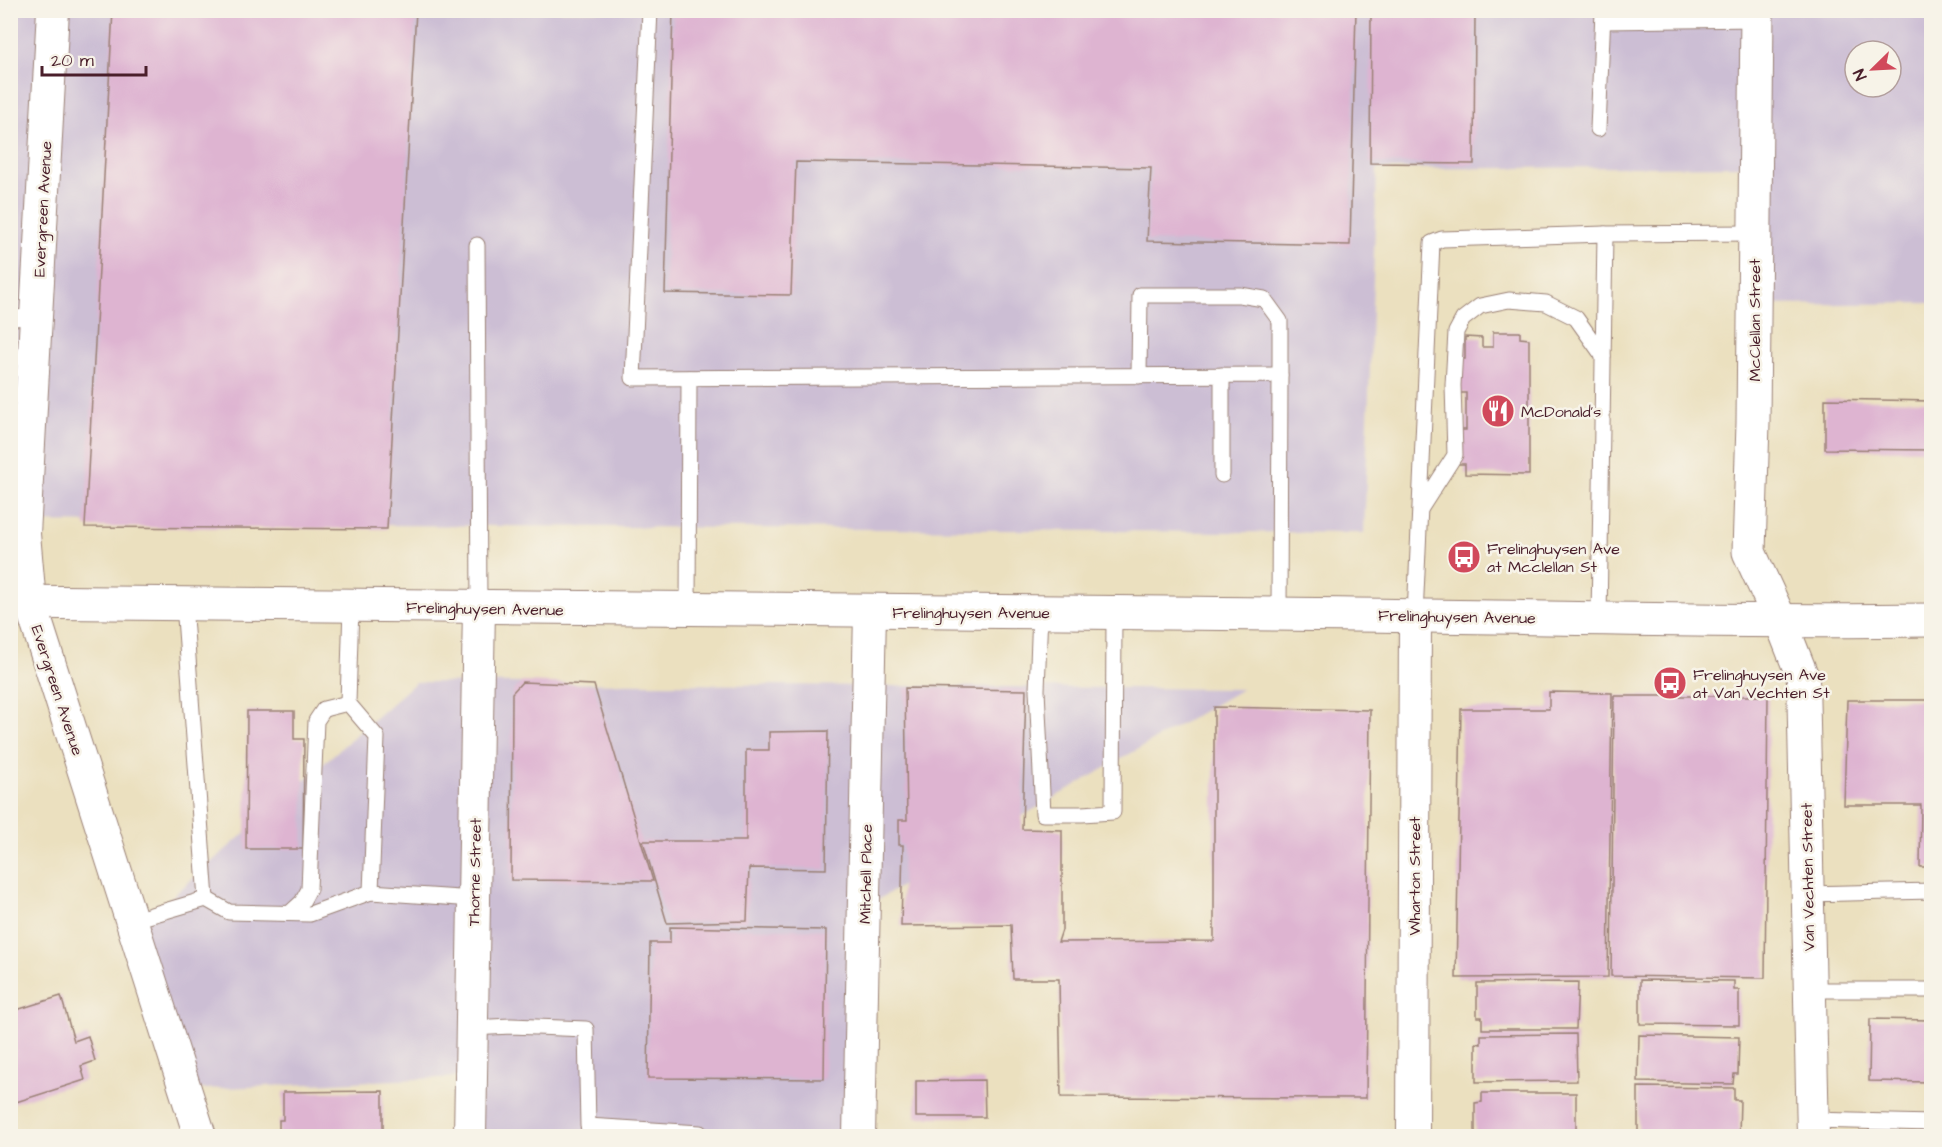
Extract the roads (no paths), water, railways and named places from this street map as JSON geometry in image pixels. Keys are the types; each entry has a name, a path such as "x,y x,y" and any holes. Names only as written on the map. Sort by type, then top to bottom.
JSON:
{"main road":[{"name":"McClellan Street","path":"1757,15 1753,423 1749,552 1781,622"},
{"name":"Frelinghuysen Avenue","path":"20,602 870,612 1415,615 1781,622 1932,620"}],"street":[{"name":"Evergreen Avenue","path":"54,10 23,318 24,534 20,602 132,921 200,1137"},
{"name":"Thorne Street","path":"470,1137 479,607"},
{"name":"Mitchell Place","path":"859,1137 870,612"},
{"name":"Wharton Street","path":"1413,1137 1415,615"},
{"name":"Van Vechten Street","path":"1781,622 1803,678 1812,1128"}],"lane":[{"path":"650,10 633,378 1280,375"},
{"path":"1598,129 1603,16 1757,15"},
{"path":"1415,615 1432,243 1442,239 1605,234 1755,233"},
{"path":"1599,619 1605,234"},
{"path":"477,244 479,607"},
{"path":"1139,376 1140,295 1239,295 1264,299 1280,321 1279,614"},
{"path":"1420,508 1455,455 1453,385 1456,332 1463,319 1480,306 1509,300 1546,303 1576,318 1603,356"},
{"path":"1222,375 1222,475"},
{"path":"688,610 689,378"},
{"path":"184,604 206,898"},
{"path":"351,606 348,703 377,737 371,892"},
{"path":"1040,612 1037,690 1043,814 1113,812 1114,613"},
{"path":"290,913 302,902 309,889 316,721 324,709 348,703"},
{"path":"1808,894 1932,891"},
{"path":"132,921 206,898 229,912 310,914 371,892 474,899"},
{"path":"1809,990 1932,990"},
{"path":"472,1028 512,1026 586,1029 588,1126 700,1133"},
{"path":"1812,1128 1932,1123"}],"place":[{"name":"McDonald's","path":"1498,411"},
{"name":"Frelinghuysen Ave at Mcclellan St","path":"1464,557"},
{"name":"Frelinghuysen Ave at Van Vechten St","path":"1670,683"}]}
